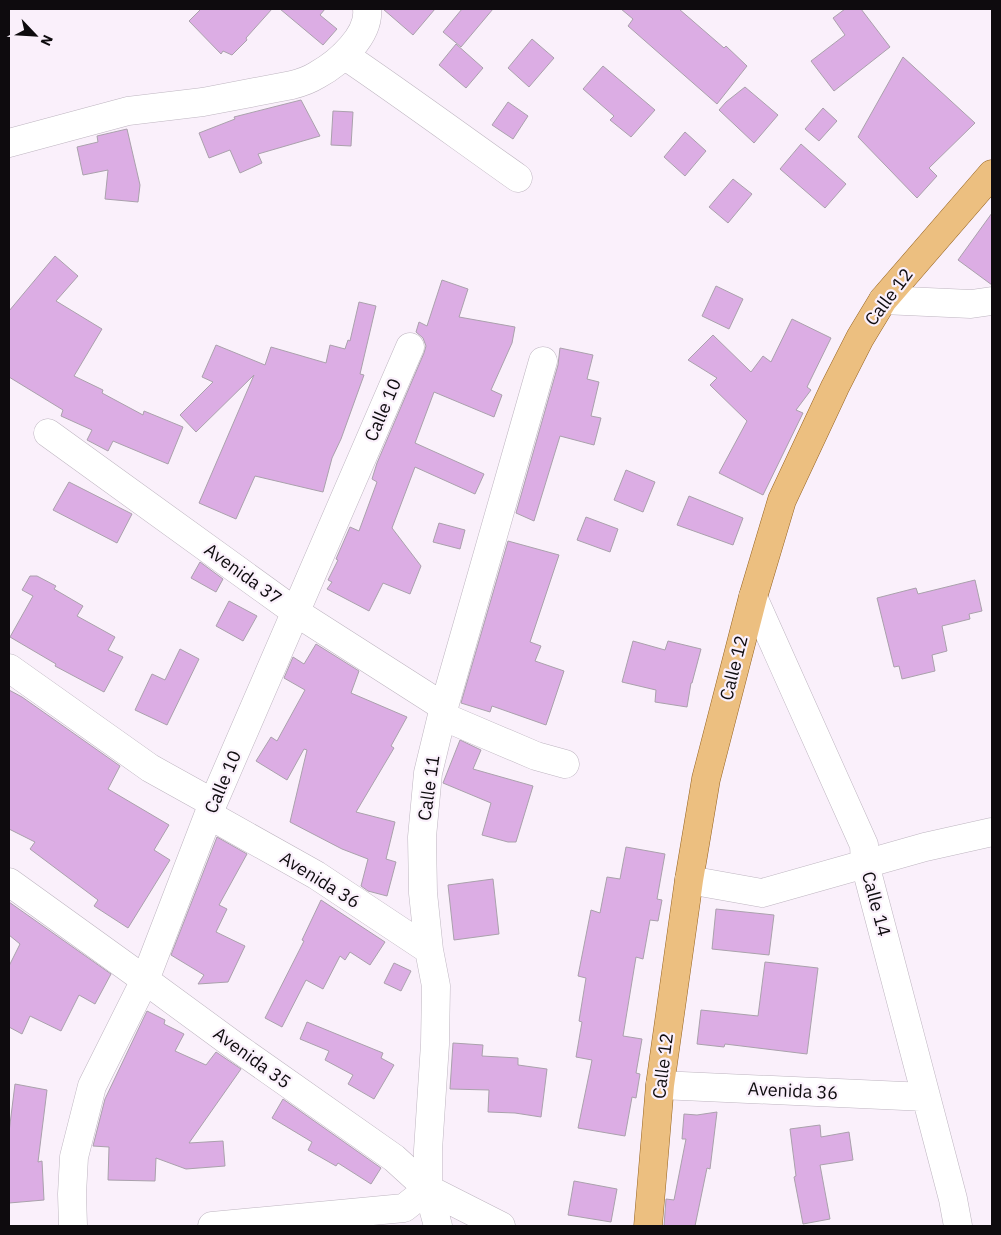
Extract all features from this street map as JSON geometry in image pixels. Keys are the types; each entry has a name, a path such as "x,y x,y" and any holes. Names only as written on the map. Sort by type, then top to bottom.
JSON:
{"main road":[{"name":"Calle 12","path":"648,1226 660,1085 706,779 753,597 782,500 834,387 883,300 992,174"}],"street":[{"path":"9,143 128,111 203,102 292,85 318,75 344,56 364,30 367,23 367,9"},
{"path":"344,56 411,100 427,114 518,178"},
{"path":"883,300 971,304 992,301"},
{"name":"Calle 10","path":"74,1226 72,1194 74,1157 92,1086 145,980 211,809 410,347"},
{"name":"Calle 11","path":"438,1226 428,1189 428,1150 435,1044 436,986 429,950 423,893 422,837 428,773 443,712 543,361"},
{"name":"Avenida 37","path":"48,433 297,613 443,712 536,756 565,764"},
{"name":"Calle 14","path":"753,597 864,845 865,864 953,1199 958,1226"},
{"name":"Avenida 36","path":"9,668 211,809 316,875 429,950"},
{"path":"690,880 762,893 925,847 992,832"},
{"name":"Avenida 35","path":"9,882 238,1049 394,1158 428,1189 501,1226"},
{"name":"Avenida 36","path":"660,1085 926,1097"},
{"path":"212,1226 404,1208 428,1189"}],"building":[{"path":"201,9 272,9 232,55 223,51 221,54 189,21"},
{"path":"280,9 325,9 320,15 337,29 323,45"},
{"path":"383,9 435,9 413,35"},
{"path":"462,9 493,9 461,47 443,32"},
{"path":"621,9 679,9 724,48 726,46 747,66 717,104 628,26 633,19"},
{"path":"845,9 861,9 890,47 834,91 811,61 845,35 833,18"},
{"path":"532,39 554,58 529,87 508,68"},
{"path":"456,44 483,68 466,88 439,65"},
{"path":"903,57 975,123 929,168 937,176 917,198 858,137"},
{"path":"603,66 655,110 631,137 610,120 614,116 583,89"},
{"path":"745,87 778,115 754,143 719,110"},
{"path":"301,100 320,136 258,154 262,163 240,173 230,150 209,158 199,133 235,119 234,117"},
{"path":"508,102 528,116 513,139 492,125"},
{"path":"823,108 837,121 819,141 805,129"},
{"path":"333,111 353,112 351,146 331,145"},
{"path":"127,129 140,185 138,202 105,199 108,170 83,175 77,147 98,142 97,136"},
{"path":"685,132 706,151 685,176 664,157"},
{"path":"801,144 846,184 825,208 780,169"},
{"path":"733,179 752,194 728,223 709,207"},
{"path":"992,213 992,285 958,260"},
{"path":"55,256 78,276 56,301 102,329 74,376 103,390 102,393 143,415 144,411 183,427 168,464 113,441 108,451 87,440 92,430 61,416 63,410 9,377 9,311"},
{"path":"442,280 468,289 459,317 515,327 512,343 491,390 502,395 494,417 434,392 415,443 484,474 475,494 415,467 392,528 421,566 410,594 383,583 369,611 327,589 332,582 328,580 338,560 336,559 350,527 359,531 377,482 372,479 377,463 424,353 426,346 423,338 416,332 419,322 427,326"},
{"path":"716,286 743,299 729,329 702,316"},
{"path":"359,302 376,306 360,374 364,375 341,439 332,458 323,492 255,476 236,519 199,503 254,375 196,432 180,415 213,382 202,377 216,345 265,365 271,347 326,363 330,345 345,349 348,340 350,341"},
{"path":"792,319 831,338 807,387 811,390 796,410 803,413 763,495 719,473 747,421 710,385 717,378 688,360 713,335 751,372 763,356 771,362"},
{"path":"560,348 593,355 587,379 599,382 591,416 601,418 594,445 560,436 534,521 516,513 558,365"},
{"path":"626,470 655,482 643,512 614,500"},
{"path":"69,482 132,514 117,543 53,510"},
{"path":"689,496 743,518 733,545 677,525"},
{"path":"586,517 618,529 610,552 577,540"},
{"path":"439,523 465,530 460,549 433,542"},
{"path":"508,541 559,555 530,642 541,646 535,661 564,671 546,725 492,706 490,712 461,703"},
{"path":"200,562 223,579 216,592 191,578"},
{"path":"30,576 37,576 56,586 54,589 83,606 77,616 115,637 108,650 123,657 104,692 55,666 56,664 10,637 33,596 22,590"},
{"path":"975,580 982,611 969,614 970,619 942,626 947,651 932,655 935,671 902,679 899,666 894,667 877,598 916,588 918,594"},
{"path":"229,601 257,616 243,641 216,626"},
{"path":"633,641 665,650 668,641 701,649 691,683 687,707 655,702 656,690 622,682"},
{"path":"316,644 359,671 351,693 407,717 391,746 394,748 356,812 395,822 386,859 396,862 387,896 368,891 361,886 368,859 342,849 290,822 307,750 304,749 287,780 256,761 271,737 277,741 305,690 284,678 293,657 304,664"},
{"path":"180,649 199,659 167,725 135,710 152,674 165,680"},
{"path":"9,690 22,697 120,766 108,789 169,825 154,850 170,860 128,928 94,906 98,900 30,849 35,842 9,829"},
{"path":"460,740 481,750 473,769 533,786 516,842 508,842 482,835 491,803 443,783"},
{"path":"217,837 247,854 219,905 227,909 216,932 245,946 228,982 198,984 204,975 171,955"},
{"path":"626,847 665,854 657,899 662,900 658,921 650,920 643,959 636,957 623,1036 642,1039 636,1073 640,1074 636,1098 632,1097 625,1136 578,1128 592,1060 576,1057 582,1022 579,1021 586,978 578,976 591,910 600,913 607,877 620,879"},
{"path":"493,879 499,934 454,940 448,885"},
{"path":"321,900 385,942 370,965 350,952 345,960 340,956 323,989 306,980 282,1027 265,1018 304,941 302,940"},
{"path":"9,902 111,974 95,1004 79,995 61,1031 30,1016 22,1034 9,1027 9,966 20,944 9,935"},
{"path":"716,909 774,915 769,955 712,949"},
{"path":"765,962 818,968 807,1054 725,1044 724,1047 697,1044 701,1010 758,1016"},
{"path":"394,963 411,971 401,991 384,983"},
{"path":"147,1011 165,1020 164,1024 184,1034 175,1051 206,1065 216,1052 241,1069 189,1143 223,1141 225,1166 186,1169 156,1158 155,1181 108,1180 109,1147 93,1146 105,1099"},
{"path":"307,1022 383,1053 381,1058 394,1065 374,1099 348,1084 353,1075 325,1060 329,1051 300,1039"},
{"path":"453,1043 483,1045 482,1056 518,1058 518,1065 547,1069 541,1117 515,1113 488,1112 489,1090 450,1089"},
{"path":"15,1084 47,1090 38,1162 42,1161 44,1200 9,1203 9,1132"},
{"path":"283,1099 381,1168 371,1184 338,1163 336,1166 308,1150 312,1142 272,1118"},
{"path":"717,1112 710,1169 707,1168 695,1226 664,1226 666,1199 674,1200 686,1139 682,1139 684,1114 697,1115"},
{"path":"820,1125 821,1137 849,1132 853,1160 820,1165 830,1219 803,1224 794,1177 796,1176 790,1129"},
{"path":"574,1181 617,1189 611,1222 568,1215"}]}
